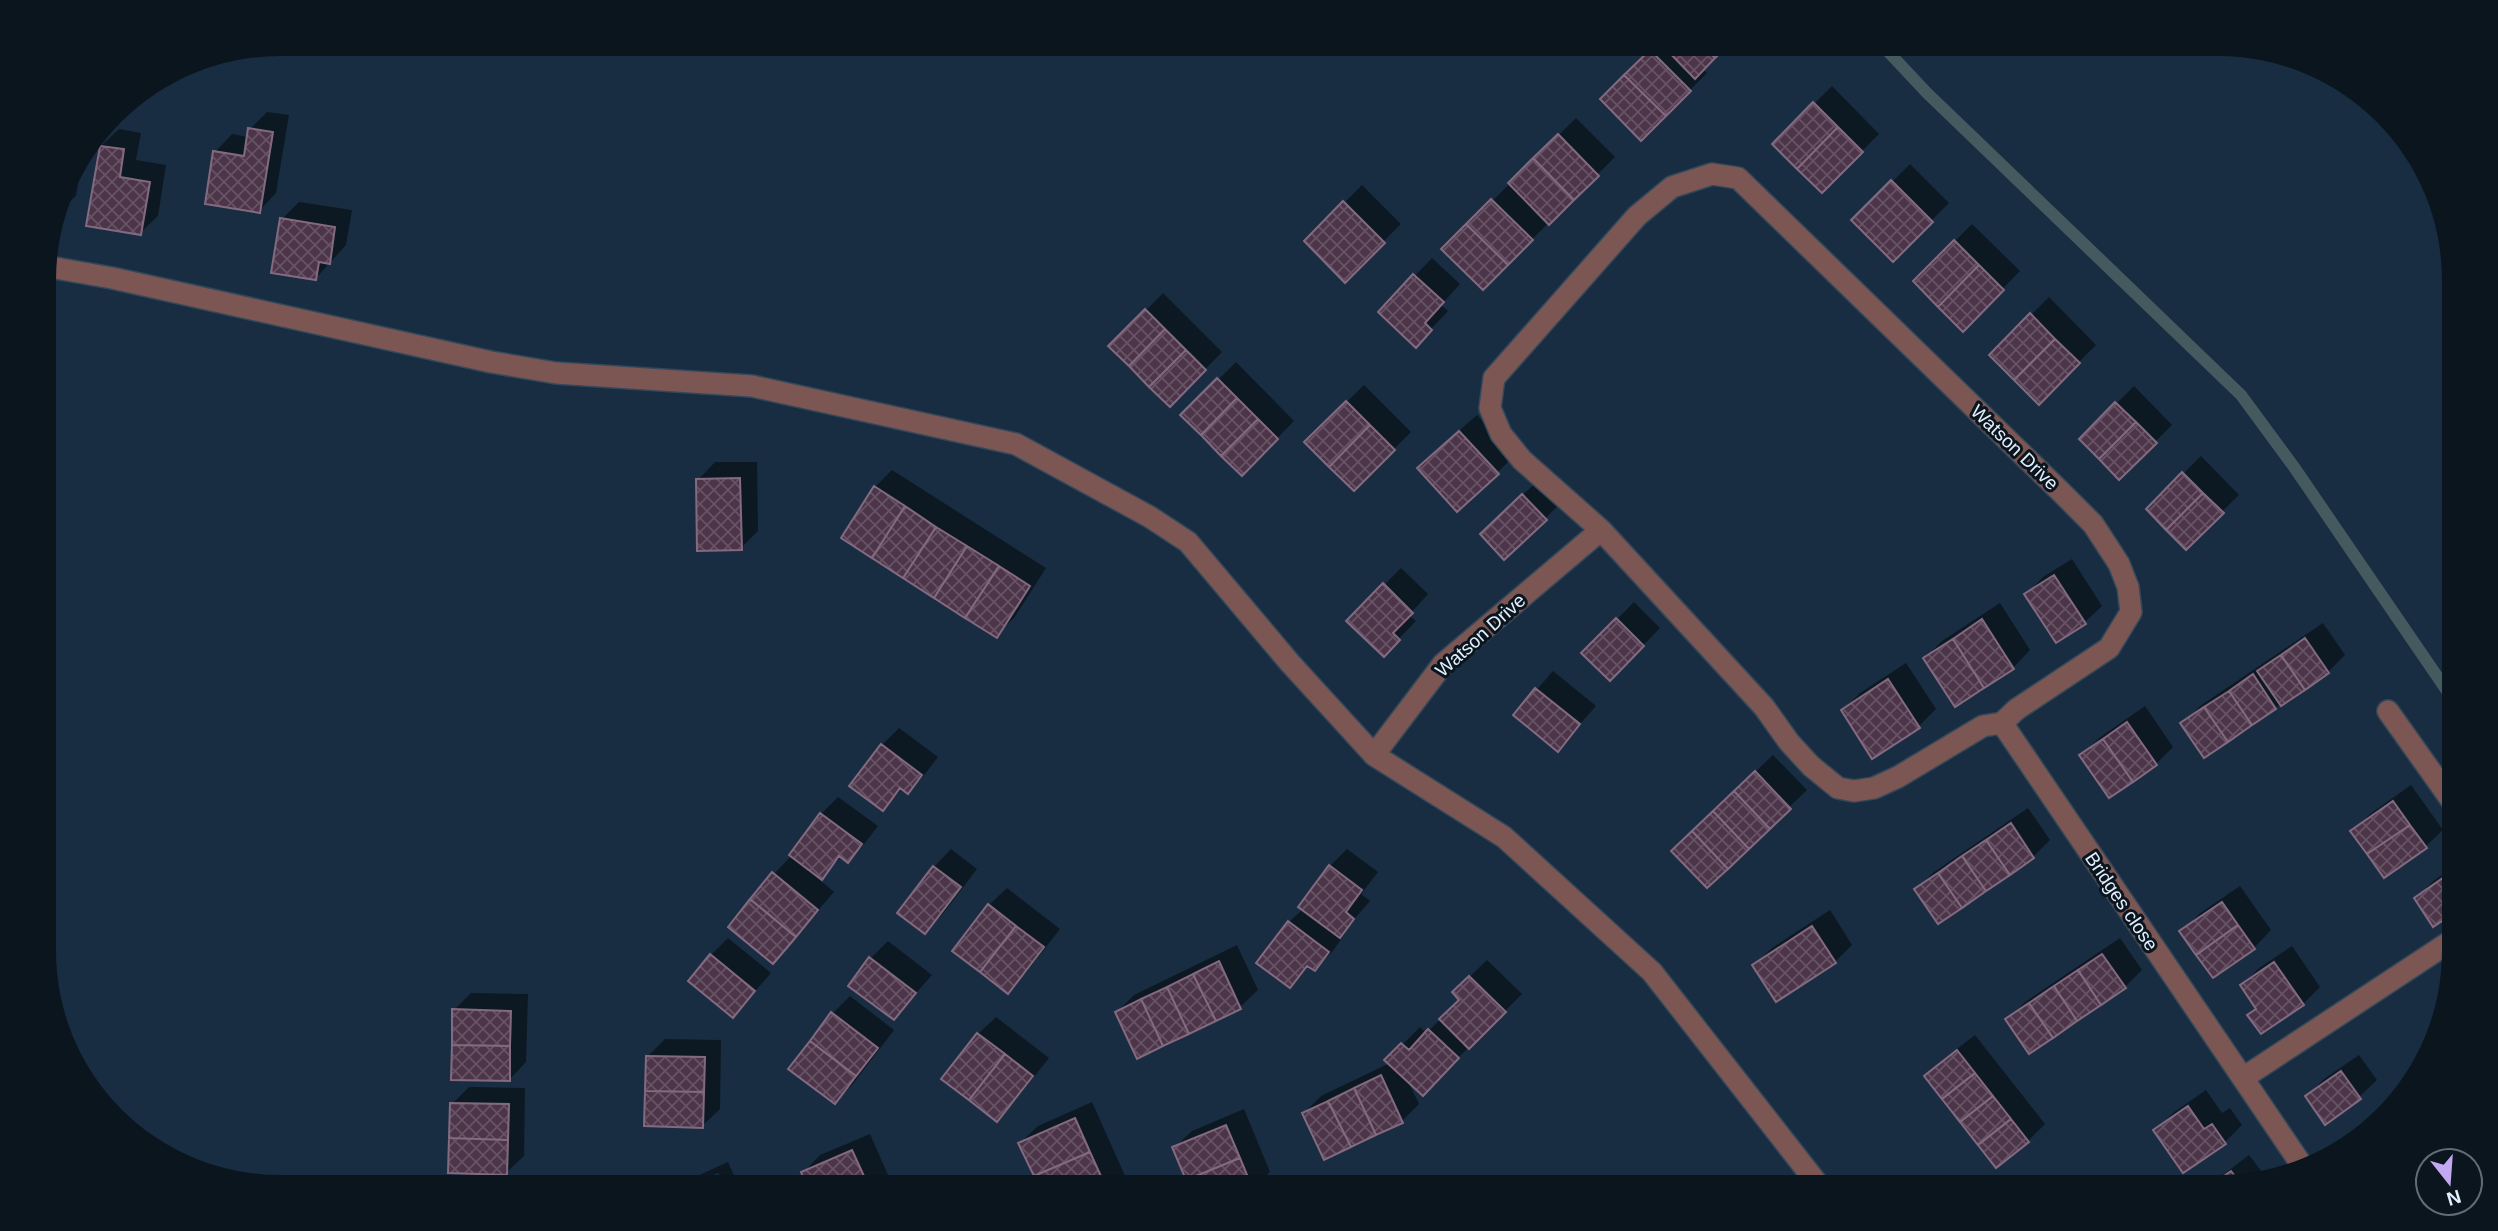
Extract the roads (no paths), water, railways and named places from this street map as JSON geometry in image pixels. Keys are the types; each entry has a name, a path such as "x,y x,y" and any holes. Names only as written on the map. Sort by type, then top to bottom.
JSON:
{"street":[{"name":"Watson Drive","path":"1712,174 1738,177 2093,524 2119,564 2128,587 2131,612 2109,648 2017,709 2002,723 1983,726 1898,777 1874,788 1854,791 1838,788 1811,766 1789,742 1764,707 1601,530 1522,460 1501,434 1490,408 1494,379 1637,216 1672,187 1712,174"},
{"path":"56,268 112,278 491,362 556,373 752,386 1016,444 1150,517 1188,542 1290,663 1374,755 1504,837 1652,972 1811,1175"},
{"name":"Watson Drive","path":"1374,755 1443,664 1601,530"},
{"path":"2388,711 2442,787"},
{"name":"Bridges close","path":"2002,723 2298,1160"},
{"path":"2243,1078 2442,947"}],"waterway":[{"path":"1892,56 1927,93 2241,395 2294,467 2442,683"}]}
